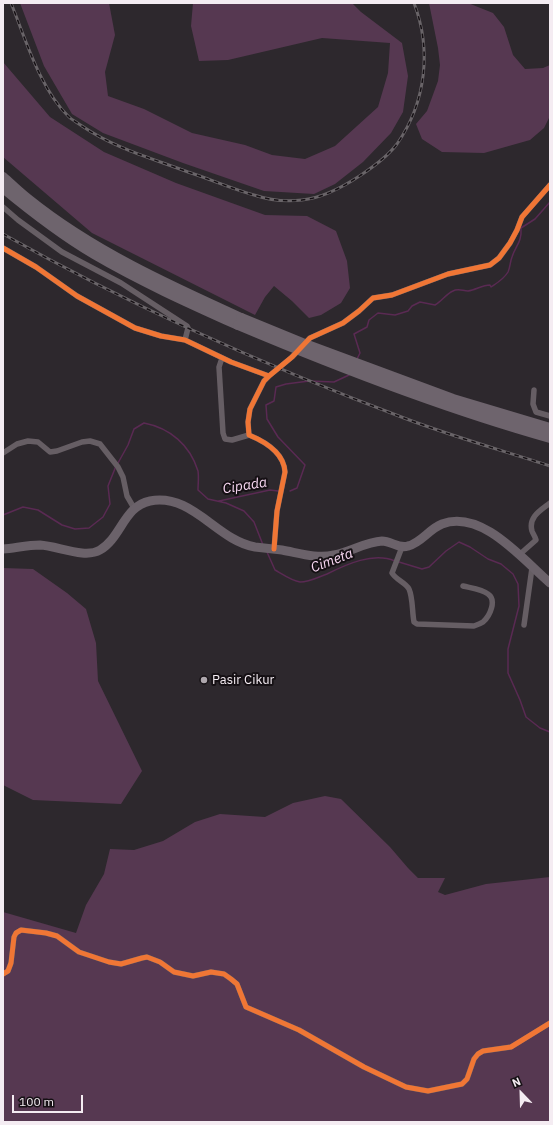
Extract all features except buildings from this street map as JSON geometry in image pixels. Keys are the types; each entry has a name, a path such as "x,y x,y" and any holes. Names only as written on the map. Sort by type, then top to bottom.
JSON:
{"highway":[{"path":"3,177 28,199 56,220 91,242 123,261 189,294 240,322 302,343 453,399 550,428"},
{"path":"3,188 46,222 94,254 142,280 371,379 484,418 550,438"},
{"path":"3,549 38,545 54,546 82,553 92,553 100,550 109,543 125,518 134,508 142,503 150,501 170,501 188,508 239,542 253,546 322,557 347,552 371,543 383,541 390,542 400,550 415,543 431,529 441,524 456,521 466,522 481,527 501,540 550,584"}],"street":[{"path":"249,435 248,422 250,409 259,390 269,376 285,363 310,338 342,323 359,311 373,298 392,295 448,274 480,268 493,263 499,258 512,239 522,217 550,184"},
{"path":"3,207 18,220 62,252 121,283 187,326 188,328 185,340"},
{"path":"3,248 36,267 77,296 135,328 161,336 185,340 222,358 269,376"},
{"path":"222,358 219,367 223,433 225,438 229,440 249,435 272,448 283,460 285,472 271,549"},
{"path":"534,390 533,404 536,412 550,416"},
{"path":"3,453 17,444 28,441 38,442 50,452 82,442 90,441 100,444 116,465 122,477 127,496 134,508"},
{"path":"519,555 536,540 532,530 533,518 540,510 550,503"},
{"path":"400,550 392,573 394,577 408,589 414,622 420,625 474,626 481,624 486,619 493,605 492,598 487,593 463,586"},
{"path":"524,625 532,568"},
{"path":"3,974 8,971 11,963 14,937 16,933 21,930 57,936 79,952 109,962 121,964 148,957 160,962 174,972 193,976 210,972 224,974 237,984 246,1007 299,1030 364,1067 406,1087 428,1091 462,1084 467,1079 474,1059 478,1054 483,1051 511,1047 550,1023"}],"shaded area":[{"path":"20,3 109,3 115,35 105,72 108,96 144,109 192,133 245,145 272,155 305,159 335,146 378,107 388,73 390,43 322,38 228,60 199,61 191,26 193,3 352,3 361,12 402,43 408,76 403,112 391,133 363,162 335,184 314,194 264,191 103,133 72,114 44,66"},
{"path":"429,3 468,3 493,13 504,27 513,55 525,69 543,68 550,65 550,116 544,128 530,140 484,153 442,152 422,139 416,124 427,111 438,81 440,65"},
{"path":"3,62 50,117 104,152 176,183 265,215 307,216 336,231 347,261 350,288 341,303 321,315 309,318 274,286 265,297 255,315 92,233 3,157"},
{"path":"3,568 33,569 67,593 86,609 96,643 98,681 142,771 121,804 33,800 3,785"},
{"path":"325,796 341,799 390,847 418,878 445,878 438,892 445,895 486,884 550,877 550,1122 3,1122 3,912 76,933 86,905 104,874 110,849 134,850 163,841 195,822 220,814 265,817 293,803"}],"waterway":[{"name":"Cipada","path":"357,359 360,353 354,334 367,327 369,320 378,313 395,315 408,311 412,306 420,302 435,305 455,290 468,291 487,285 490,285 491,287 500,281 509,270 512,257 520,240 521,228 535,219 550,202"},
{"name":"Cipada","path":"290,491 297,488 305,465 278,437 267,419 266,405 274,401 276,387 309,381 334,382 349,375"},
{"name":"Cimeta","path":"118,463 128,445 134,429 144,423 162,429 178,439 190,453 198,471 198,490 208,499 226,503 244,511 254,522 263,545"},
{"name":"Cimeta","path":"3,515 23,507 38,510 62,525 75,529 89,528 103,517 110,504 108,486 116,466"},
{"name":"Cipada","path":"219,501 270,490 278,491"},
{"name":"Cimeta","path":"399,562 422,569 429,567 446,551 459,542 470,547 488,559 501,564 513,574 518,584 519,606 508,649 508,673 526,717 540,728 550,732"},
{"name":"Cimeta","path":"267,552 275,570 290,579 300,582 314,579 360,560 378,558 395,561"}],"railway":[{"path":"11,3 28,48 42,78 50,93 69,117 94,134 120,147 246,193 284,201 310,199 340,188 375,165 397,144 407,128 414,111 420,93 423,75 423,39 420,21 414,3"},
{"path":"3,234 100,286 200,334 250,356 422,425 550,466"}],"cycle path":[{"path":"274,549 277,511 285,472 284,465 278,454 273,449 262,441 249,435 248,422 250,409 264,381 292,357 310,338 343,323 373,298 392,295 448,274 490,265 499,258 510,243 522,217 550,185"},
{"path":"3,248 36,267 77,296 135,328 161,336 185,340 231,362 269,376"},
{"path":"3,974 8,971 11,963 14,937 16,933 21,930 57,936 79,952 109,962 121,964 147,957 160,962 174,972 193,976 211,972 224,974 237,984 246,1007 299,1030 364,1067 406,1087 428,1091 462,1084 467,1079 474,1059 478,1054 483,1051 511,1047 550,1023"}],"place":[{"name":"Pasir Cikur","path":"204,680"}]}
